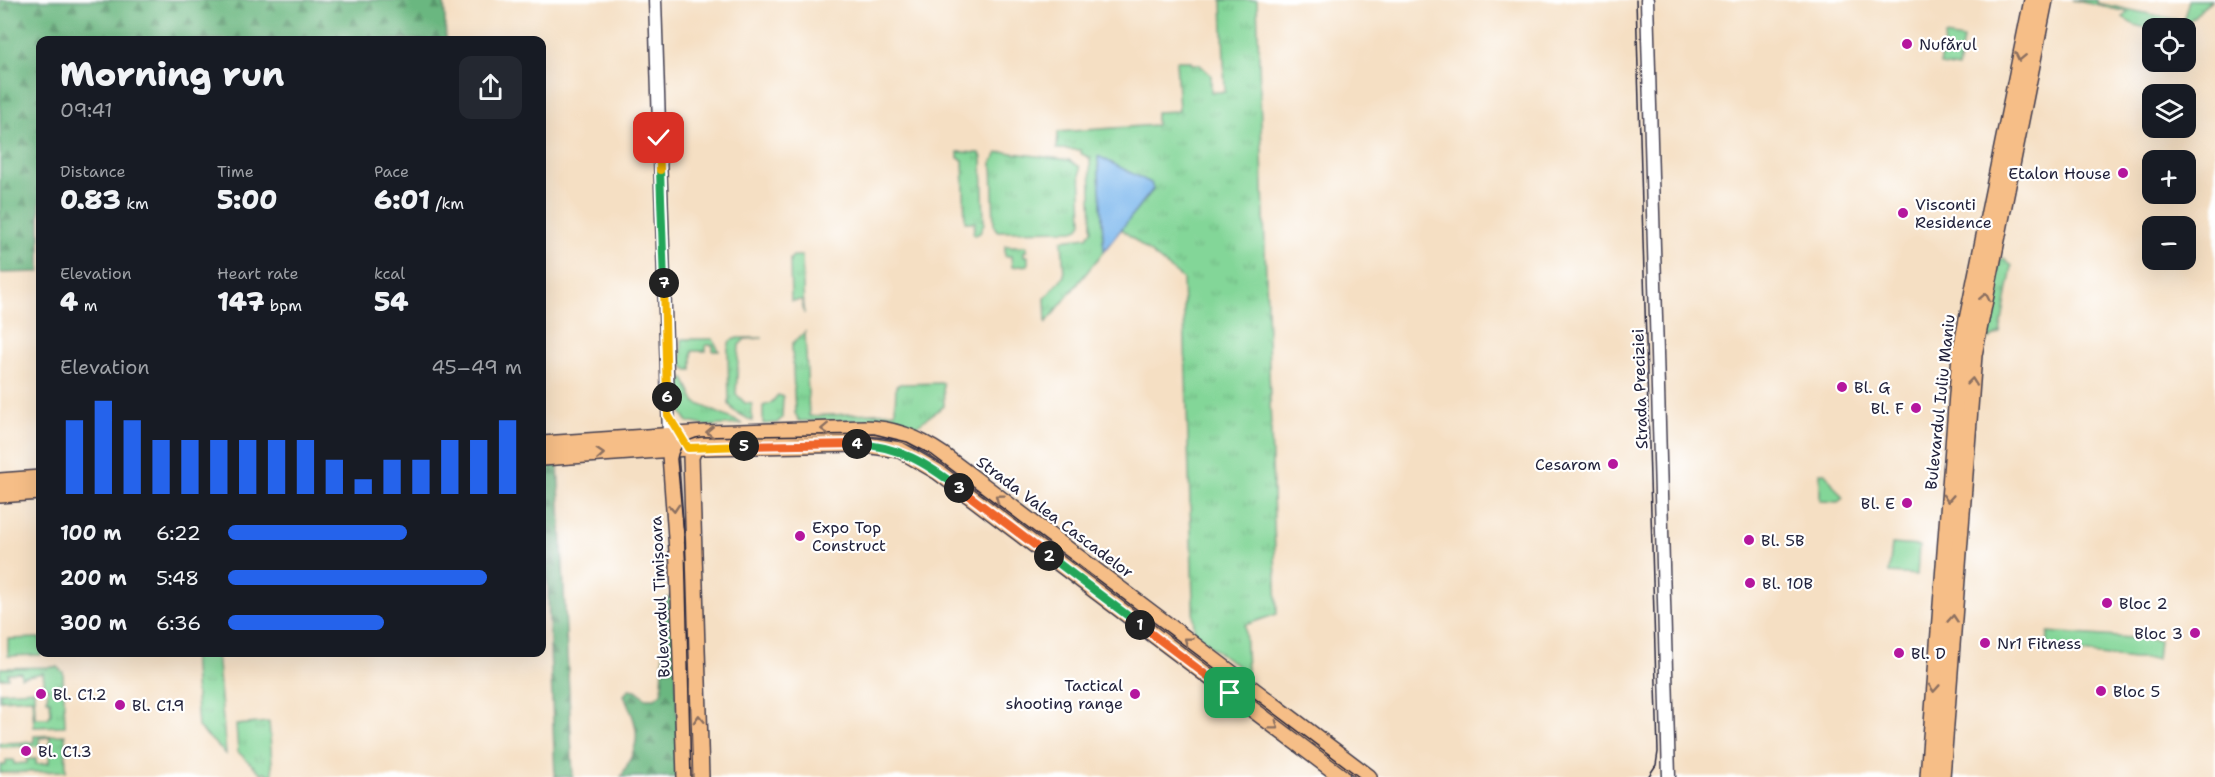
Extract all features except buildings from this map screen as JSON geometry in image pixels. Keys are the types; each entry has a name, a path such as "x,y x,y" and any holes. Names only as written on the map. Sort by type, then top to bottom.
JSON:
{"main road":[{"name":"Bulevardul Iuliu Maniu","path":"1928,777 1960,354 1988,246 2010,134 2032,0"},
{"name":"Bulevardul Iuliu Maniu","path":"2010,134 2045,0"},
{"name":"Bulevardul Iuliu Maniu","path":"1942,777 1970,398 1988,246"},
{"name":"Strada Valea Cascadelor","path":"673,439 865,428 903,434 926,444 1369,777"},
{"path":"865,428 865,444"},
{"path":"546,457 673,439"},
{"path":"546,444 673,439 691,451 865,444 900,450 924,462 1342,777"},
{"name":"Bulevardul Timișoara","path":"673,439 685,777"},
{"name":"Bulevardul Timișoara","path":"691,451 701,777"},
{"path":"0,481 36,478"},
{"path":"0,495 36,492"},
{"path":"1015,530 1025,517"},
{"path":"1086,583 1095,570"}],"street":[{"path":"655,0 668,415 673,439"},
{"name":"Strada Preciziei","path":"1647,0 1669,777"}],"green space":[{"path":"0,0 444,0 446,36 36,36 36,272 0,273"},
{"path":"1222,0 1257,0 1277,614 1245,625 1247,673 1194,634 1183,279 1121,229 1153,190 1151,183 1098,157 1104,251 1046,323 1045,298 1064,276 1062,240 1087,237 1092,230 1090,158 1080,153 1081,150 1057,149 1058,132 1156,125 1156,112 1179,111 1176,61 1191,61 1191,64 1199,64 1211,75 1211,92 1225,92"},
{"path":"2072,0 2097,0 2097,3 2169,18 2142,18 2142,27 2123,17 2128,12"},
{"path":"2189,0 2211,0 2192,18 2184,18"},
{"path":"1945,36 1963,39 1958,68 1940,65"},
{"path":"958,152 980,153 982,158 984,223 980,233 975,235 973,233 975,222 965,222 963,160 958,158"},
{"path":"998,153 1069,160 1080,167 1082,222 1079,228 997,231 994,226 992,162"},
{"path":"1005,246 1026,246 1027,251 1024,251 1024,256 1028,256 1028,265 1012,267 1011,256 1005,256"},
{"path":"793,256 802,256 804,314 802,300 791,301 790,259"},
{"path":"2004,258 2012,266 2000,333 1983,342 2000,259"},
{"path":"805,332 809,416 895,412 896,386 900,384 943,383 944,406 912,429 882,420 799,421 795,413 792,348 793,343"},
{"path":"736,338 763,338 745,339 739,345 736,394 745,403 752,404 752,421 734,411 729,404 728,348 730,341"},
{"path":"682,339 713,339 719,351 713,351 713,345 706,345 706,351 692,351 692,370 686,370 681,363"},
{"path":"684,378 696,403 743,424 707,426 688,422 681,412 679,384"},
{"path":"778,395 783,397 782,418 777,423 763,424 763,406 771,403"},
{"path":"558,465 573,777 555,777 546,544 546,466"},
{"path":"1820,473 1825,473 1843,498 1838,502 1820,501"},
{"path":"1892,544 1919,546 1917,575 1889,573"},
{"path":"674,595 679,777 621,777 632,754 636,737 634,719 624,695 629,689 636,690 646,698 655,698 662,692 665,600"},
{"path":"2048,632 2159,640 2157,659 2134,659 2047,649"},
{"path":"36,638 36,655 8,656 8,639"},
{"path":"193,657 217,657 226,754 198,727"},
{"path":"57,667 63,672 65,726 34,727 32,698 0,700 0,692 34,690 35,718 48,718 51,714 50,700 47,700 48,688 45,688 43,673 21,677 21,672 8,673 8,678 0,678 0,668"},
{"path":"269,722 273,777 264,772 262,774 238,752 236,725"},
{"path":"65,735 66,771 0,773 0,765 6,765 6,760 14,760 14,764 27,763 27,759 36,759 36,764 49,763 50,737 39,738 39,746 0,747 0,743 34,742 34,736"}],"water":[{"path":"1098,156 1151,183 1153,189 1104,251"}],"tram line":[{"path":"1636,0 1658,752 1656,765 1648,777"},
{"path":"691,777 685,544 677,459 682,446 692,439 701,437 874,434 907,442 932,455 1359,777"}],"place":[{"name":"Nufărul","path":"1907,44"},
{"name":"Etalon House","path":"2123,173"},
{"name":"Visconti Residence","path":"1903,213"},
{"name":"Bl. G","path":"1842,387"},
{"name":"Bl. F","path":"1916,408"},
{"name":"Cesarom","path":"1613,464"},
{"name":"Bl. E","path":"1907,503"},
{"name":"Expo Top Construct","path":"800,536"},
{"name":"Bl. 5B","path":"1749,540"},
{"name":"Bl. 10B","path":"1750,583"},
{"name":"Bloc 2","path":"2107,603"},
{"name":"Bloc 3","path":"2195,633"},
{"name":"Nr1 Fitness","path":"1985,643"},
{"name":"Bl. D","path":"1899,653"},
{"name":"Bloc 5","path":"2101,691"},
{"name":"Bl. C1.2","path":"41,694"},
{"name":"Tactical shooting range","path":"1135,694"},
{"name":"Bl. C1.9","path":"120,705"},
{"name":"Bl. C1.3","path":"26,751"}],"route":[{"path":"659,138 668,415 682,434 688,448 872,444 890,447 912,455 938,472 1230,693"}]}
